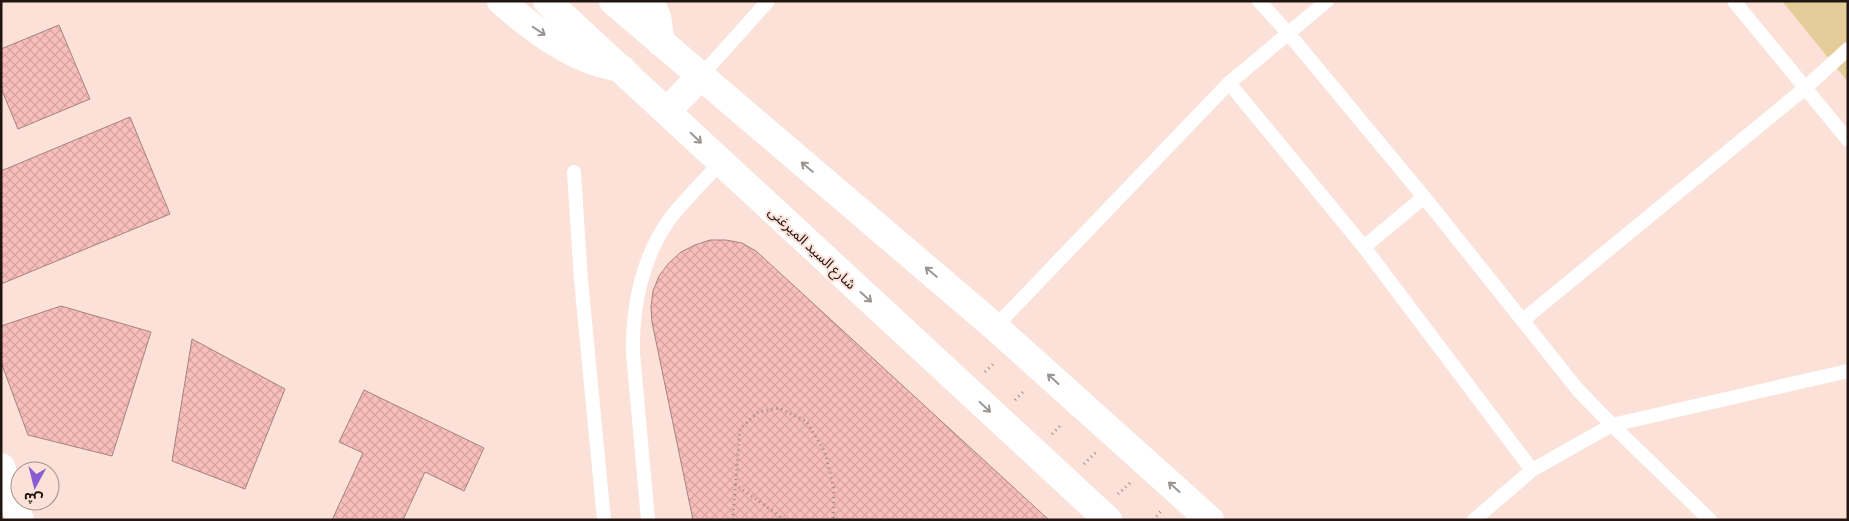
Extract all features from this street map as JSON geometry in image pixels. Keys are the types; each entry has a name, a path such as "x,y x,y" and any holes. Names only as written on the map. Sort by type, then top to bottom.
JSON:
{"main road":[{"name":"شارع السيد الميرغنى","path":"501,1 539,31 569,50 594,61 622,69 720,162 1104,516"},
{"path":"547,1 622,69"},
{"path":"613,1 1004,335 1210,520"},
{"path":"650,1 657,18 660,43"},
{"path":"667,111 700,77"},
{"path":"1,467 20,520"}],"lane":[{"path":"700,77 768,1"},
{"path":"1259,1 1288,33 1424,197 1578,390 1710,520"},
{"path":"1004,335 1229,83 1327,1"},
{"path":"1734,1 1804,89 1848,140"},
{"path":"1523,320 1804,89 1848,49"},
{"path":"1229,83 1364,247 1532,470"},
{"path":"648,520 633,352 636,300 648,259 669,220 720,162"},
{"path":"574,172 581,280 604,520"},
{"path":"1364,247 1424,197"},
{"path":"1474,520 1532,470 1612,425 1848,371"}],"path":[{"path":"967,390 1004,335"},
{"path":"998,418 1044,370"},
{"path":"1034,452 1082,404"},
{"path":"734,520 740,429 758,412 779,408 806,421 825,452 834,489 833,520"},
{"path":"1067,482 1114,433"},
{"path":"1104,516 1148,464"},
{"path":"736,484 785,520"}],"shaded area":[{"path":"1782,1 1848,1 1848,82"}],"building":[{"path":"59,25 90,99 18,129 1,88 1,49"},
{"path":"130,117 170,214 1,284 1,171"},
{"path":"710,240 742,243 756,251 1049,520 693,520 652,322 651,307 653,291 659,276 669,263 681,252"},
{"path":"61,306 151,332 112,456 28,435 1,362 1,326"},
{"path":"192,339 285,389 245,489 172,461"},
{"path":"364,390 484,448 464,491 425,472 403,520 332,520 363,453 339,442"}]}
